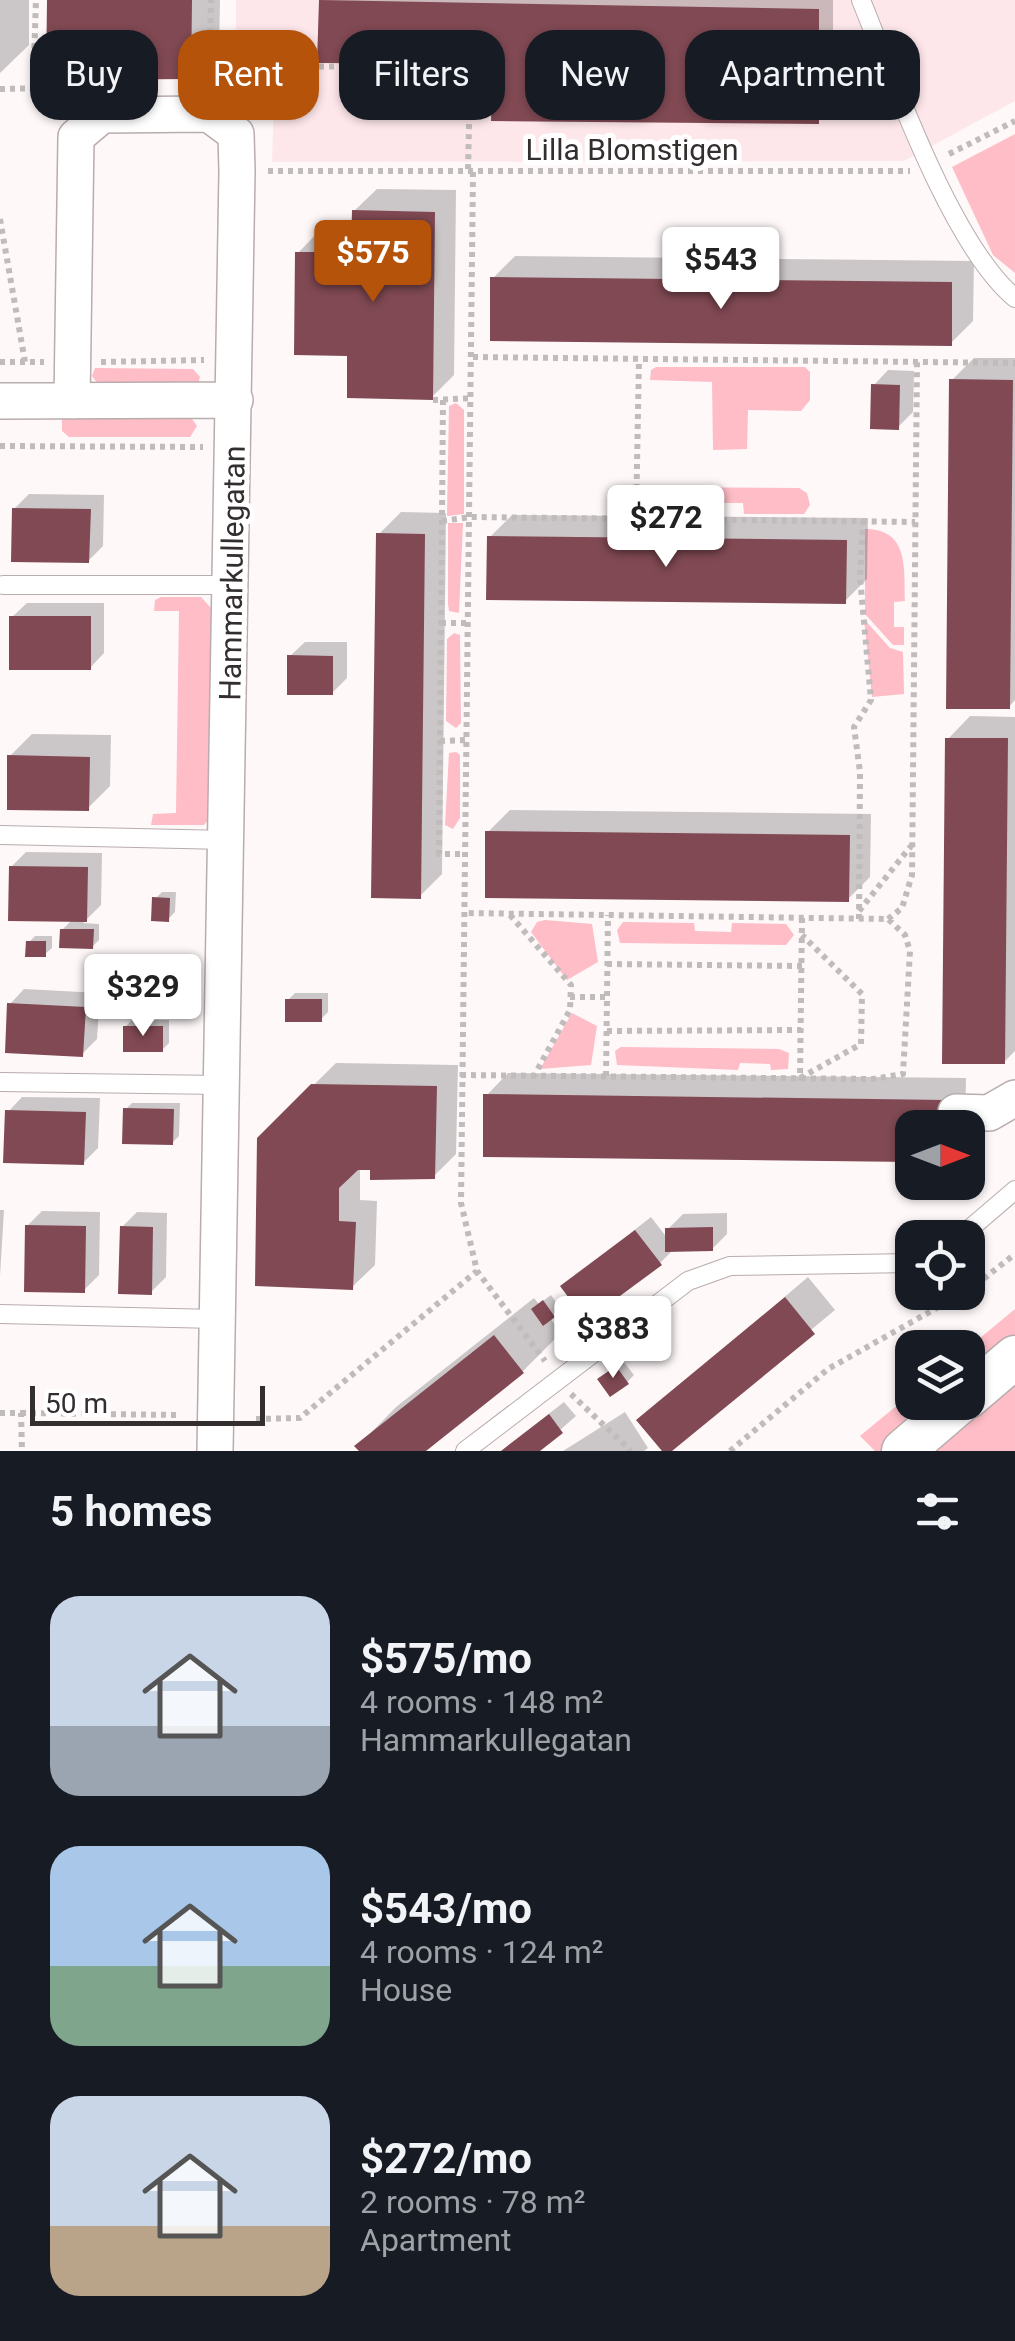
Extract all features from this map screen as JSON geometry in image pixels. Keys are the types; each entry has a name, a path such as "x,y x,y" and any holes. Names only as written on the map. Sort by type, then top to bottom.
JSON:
{"street":[{"path":"72,401 76,137 102,116 178,115"},
{"name":"Hammarkullegatan","path":"215,1451 237,171 236,134 216,120"},
{"path":"0,401 235,400"},
{"path":"985,1113 1015,1098"},
{"path":"985,1382 1015,1357"},
{"path":"903,1451 939,1420"}],"lane":[{"path":"861,0 931,163 984,268 1015,298"},
{"path":"3,585 232,585"},
{"path":"0,835 227,840"},
{"path":"0,1082 222,1085"},
{"path":"979,1220 1015,1190"},
{"path":"465,1451 560,1380 654,1302 707,1273 730,1266 895,1263"},
{"path":"0,1314 218,1319"}],"path":[{"path":"35,30 36,0"},
{"path":"210,30 211,0"},
{"path":"319,66 450,67 470,78 472,517 462,1203 477,1271 560,1380 631,1451"},
{"path":"0,90 30,88"},
{"name":"Lilla Blomstigen","path":"237,171 912,171 1015,122"},
{"path":"0,218 25,362"},
{"path":"473,357 1015,363"},
{"path":"636,519 639,359"},
{"path":"888,919 908,895 912,845 917,362"},
{"path":"432,400 472,398"},
{"path":"443,400 440,854 465,854"},
{"path":"0,446 203,448"},
{"path":"442,521 472,517 915,522"},
{"path":"858,915 860,772 854,727 870,700 860,577 863,522"},
{"path":"442,622 469,623"},
{"path":"440,740 467,740"},
{"path":"858,915 912,845"},
{"path":"462,1076 800,1078 903,1074 910,951 905,935 888,919 858,915 802,918 464,913"},
{"path":"510,914 570,985 570,1010 534,1076"},
{"path":"606,1076 608,915"},
{"path":"800,1078 802,918"},
{"path":"800,1078 861,1044 862,994 802,935"},
{"path":"607,964 802,966"},
{"path":"570,997 607,997"},
{"path":"607,1031 801,1030"},
{"path":"985,1277 1015,1254"},
{"path":"256,1419 300,1418 477,1271"},
{"path":"730,1451 828,1369 934,1310"},
{"path":"0,1413 179,1415"},
{"path":"21,1413 22,1451"}],"shaded area":[{"path":"236,0 1015,0 1015,101 904,161 272,162 273,120 319,120 319,30 236,30"},
{"path":"1015,134 1015,273 993,255 952,167"},
{"path":"805,367 810,372 810,400 801,411 748,410 747,449 713,450 712,382 650,380 651,370"},
{"path":"95,368 193,369 200,377 198,384 98,384 92,376"},
{"path":"456,403 464,410 464,514 447,516 449,406"},
{"path":"62,417 192,419 197,426 190,437 69,437 62,431"},
{"path":"657,487 799,488 807,493 810,505 804,514 744,514 743,503 714,503 714,513 659,512 648,500"},
{"path":"448,523 463,523 459,613 449,611 448,604"},
{"path":"865,529 890,536 901,553 905,601 894,602 894,627 904,627 904,645 893,645 865,614"},
{"path":"201,597 211,608 209,819 204,825 151,825 153,814 176,813 179,611 154,611 155,600"},
{"path":"864,619 890,648 903,652 904,694 872,697"},
{"path":"454,633 460,635 461,723 456,728 446,721 447,639"},
{"path":"449,753 460,755 460,818 453,829 445,825"},
{"path":"537,922 592,924 598,962 567,980 531,932"},
{"path":"623,922 694,923 695,931 731,932 732,923 786,924 794,935 786,945 620,943 617,930"},
{"path":"572,1013 597,1026 591,1065 540,1069"},
{"path":"621,1047 779,1049 789,1053 788,1069 771,1070 770,1064 740,1063 738,1070 617,1065 615,1051"},
{"path":"1015,1309 1015,1451 875,1451 860,1436 895,1407 895,1420 985,1420 985,1334"}],"building":[{"path":"47,0 192,0 192,30 178,30 178,79 158,79 158,30 47,30"},
{"path":"319,0 819,9 819,30 685,30 685,120 819,120 819,124 491,121 505,120 505,30 339,30 339,63 319,63"},
{"path":"352,210 435,212 433,400 347,398 347,356 294,355 295,252 351,252"},
{"path":"490,277 952,282 952,346 490,341"},
{"path":"949,379 1013,380 1010,709 946,709"},
{"path":"871,384 900,385 899,430 870,429"},
{"path":"12,508 91,509 89,563 11,562"},
{"path":"376,533 425,534 421,899 371,898"},
{"path":"487,536 847,540 846,604 486,600"},
{"path":"9,616 91,616 91,670 9,670"},
{"path":"287,655 333,656 333,695 287,695"},
{"path":"945,738 1008,738 1005,1064 942,1064"},
{"path":"7,755 90,757 89,811 7,810"},
{"path":"485,831 850,835 849,902 485,898"},
{"path":"9,866 88,867 87,922 8,921"},
{"path":"152,897 170,898 169,922 151,921"},
{"path":"60,929 94,929 93,949 59,948"},
{"path":"26,941 46,941 46,957 25,957"},
{"path":"285,999 322,999 322,1022 285,1022"},
{"path":"7,1003 86,1007 83,1057 5,1053"},
{"path":"123,1026 163,1026 163,1052 123,1052"},
{"path":"311,1084 437,1086 435,1179 370,1180 370,1170 358,1170 339,1188 339,1221 356,1222 353,1290 255,1286 257,1138"},
{"path":"483,1094 945,1100 945,1110 895,1110 895,1162 483,1157"},
{"path":"123,1108 174,1109 173,1145 122,1144"},
{"path":"5,1110 86,1112 84,1165 3,1163"},
{"path":"25,1225 86,1226 85,1293 24,1292"},
{"path":"120,1226 153,1227 152,1295 118,1294"},
{"path":"713,1227 713,1251 665,1252 665,1228"},
{"path":"635,1230 662,1265 586,1321 560,1286"},
{"path":"785,1297 815,1334 672,1451 662,1451 636,1420"},
{"path":"543,1300 555,1317 543,1326 531,1309"},
{"path":"494,1335 524,1373 426,1451 359,1451 354,1446"},
{"path":"616,1366 629,1384 610,1397 597,1379"},
{"path":"549,1414 563,1433 540,1451 501,1451"}]}
